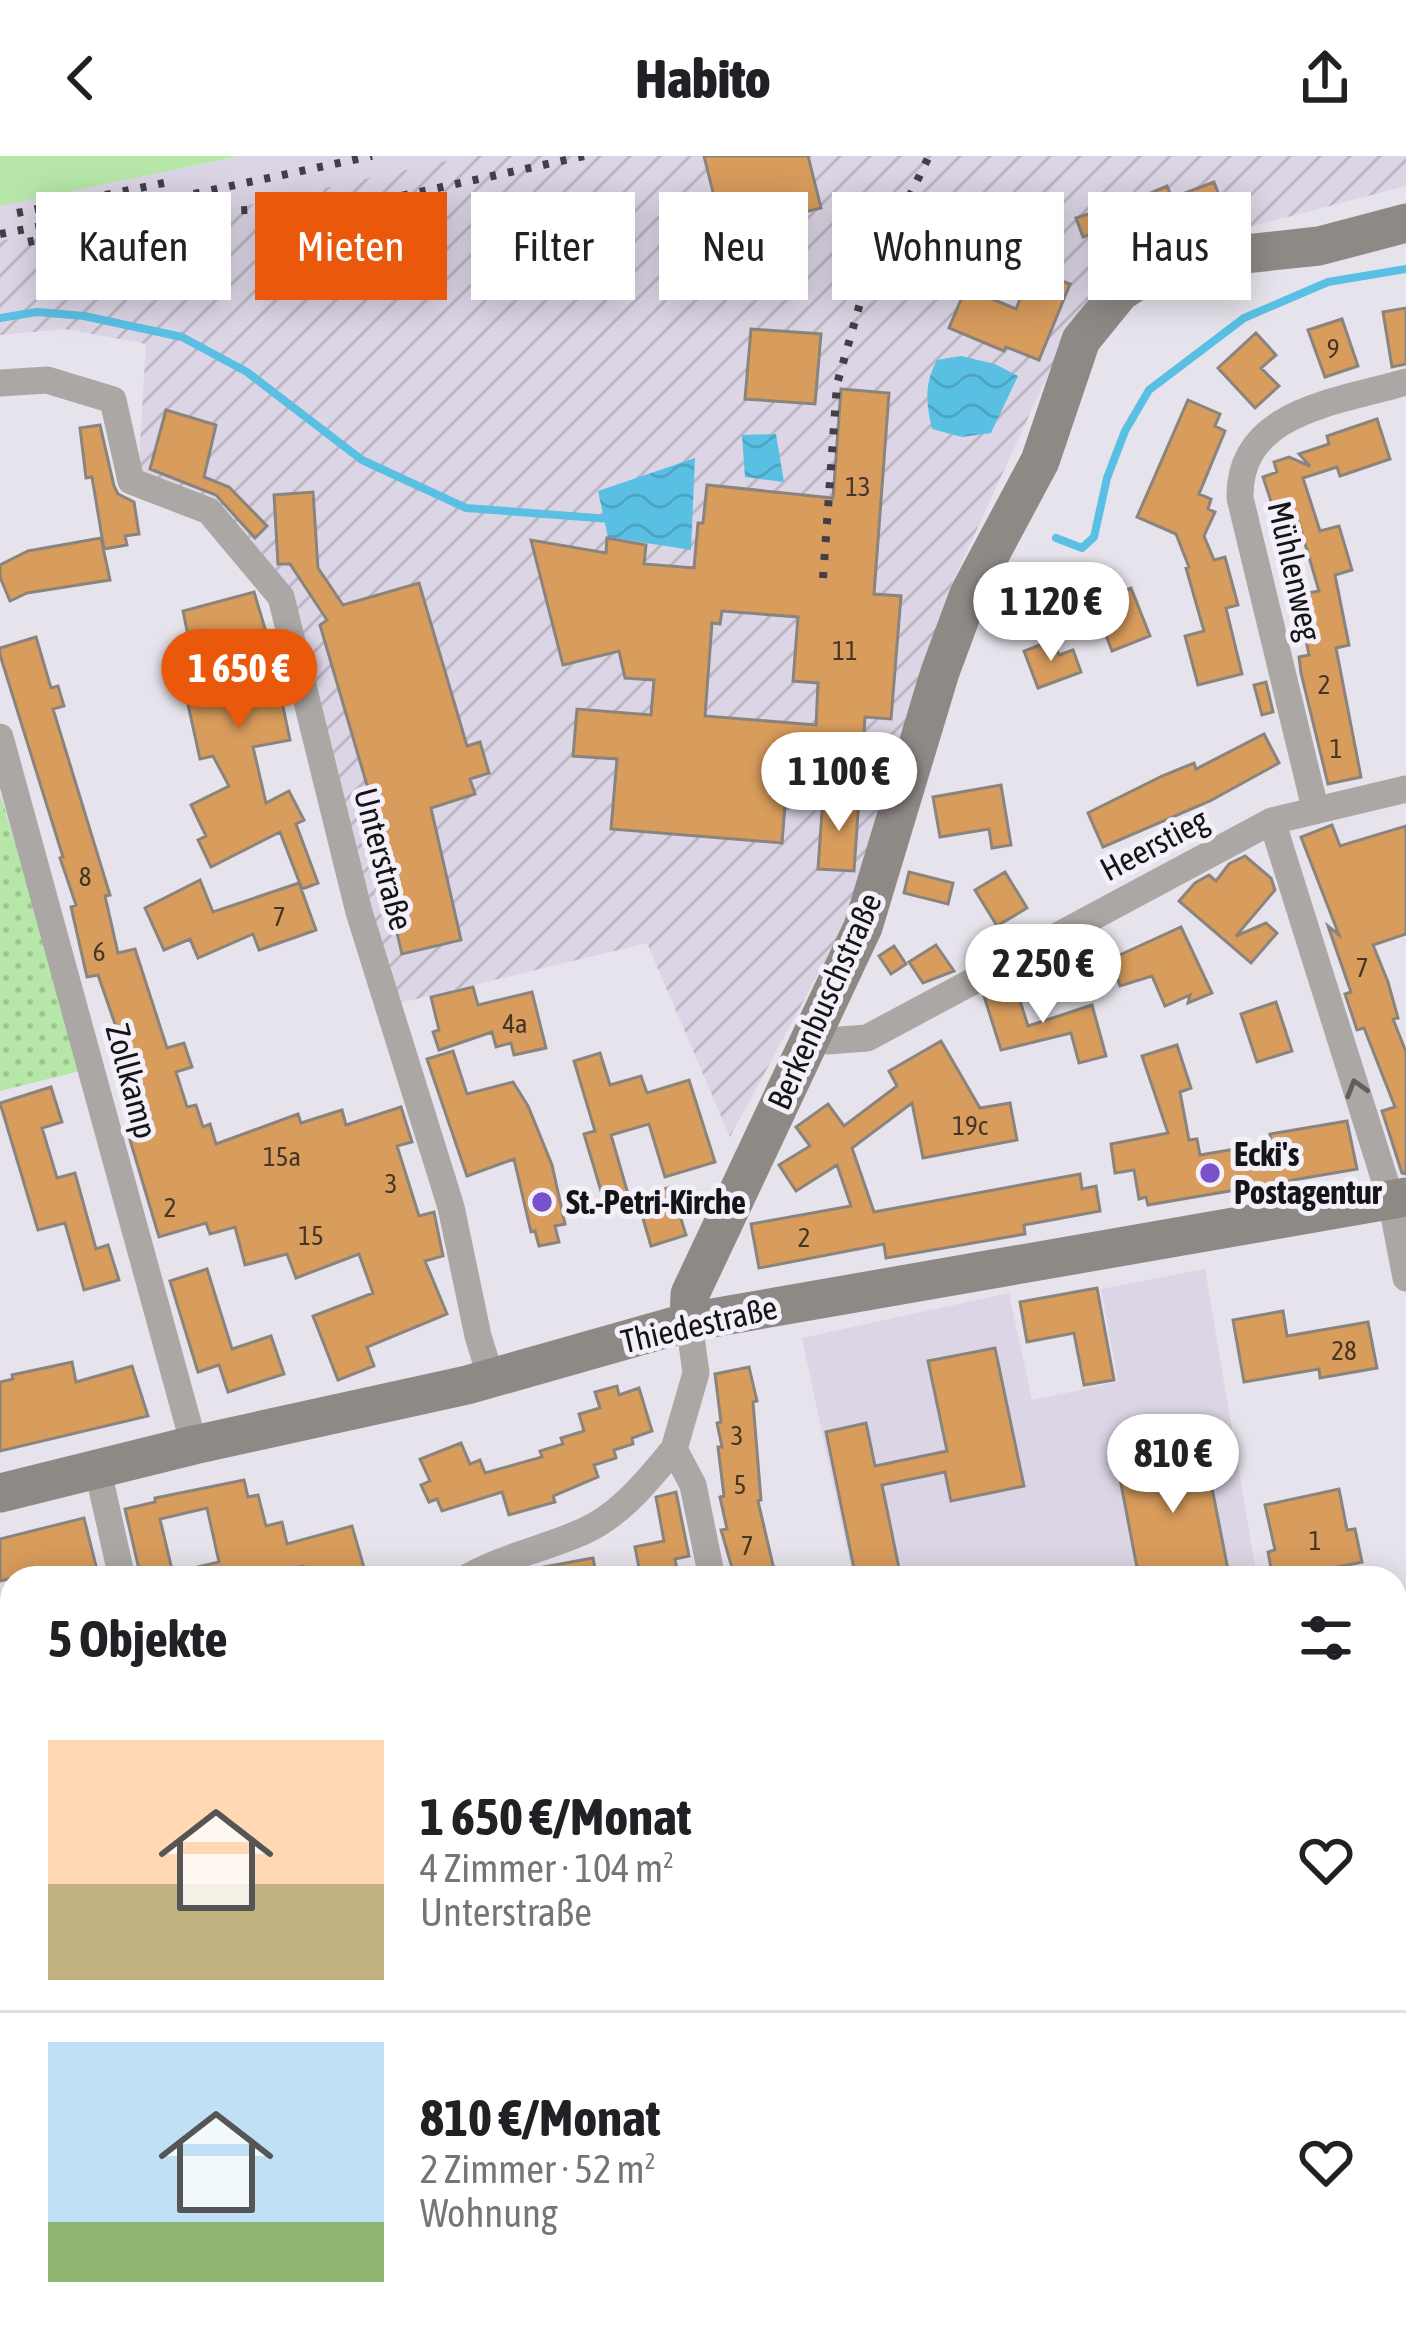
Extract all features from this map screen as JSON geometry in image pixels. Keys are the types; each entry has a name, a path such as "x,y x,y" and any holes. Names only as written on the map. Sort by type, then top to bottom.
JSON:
{"street":[{"name":"Berkenbuschstraße","path":"689,1322 690,1294 863,927 940,672 969,594 1040,461 1081,340 1102,310 1144,275 1179,261 1319,246 1406,223"},
{"name":"Unterstraße","path":"0,383 47,380 113,400 131,481 209,512 281,597 359,912 451,1207 491,1378"},
{"name":"Mühlenweg","path":"1315,808 1239,478 1251,446 1264,432 1312,410 1406,382"},
{"name":"Zollkamp","path":"0,737 194,1445"},
{"name":"Heerstieg","path":"810,1038 827,1042 867,1038 1271,821 1406,789"},
{"path":"1271,821 1398,1198 1406,1278"},
{"name":"Thiedestraße","path":"0,1493 491,1378 689,1322 1398,1198"},
{"path":"487,1566 586,1530 633,1498 674,1449 696,1373 689,1322"},
{"path":"674,1449 694,1485 710,1566"},
{"path":"98,1471 119,1566"}],"shaded area":[{"path":"240,156 468,156 307,192 255,192 255,204 244,206 231,207 231,192 67,192"},
{"path":"468,156 1406,156 1406,186 1251,226 1251,192 1088,192 1088,300 1099,300 1061,346 949,590 875,869 730,1137 647,943 396,1004 292,589 213,506 138,476 146,344 65,329 0,335 0,241 33,234 30,217 36,216 36,300 231,300 231,207 255,204 255,300 447,300 447,192 307,192"},
{"path":"36,198 36,216 30,218 33,234 0,241 0,206"},
{"path":"1205,1269 1255,1566 850,1566 802,1338 1009,1293 1032,1400 1118,1382 1101,1289"}],"green space":[{"path":"0,156 240,156 67,192 36,192 36,198 0,206"},
{"path":"0,794 84,1070 0,1091"}],"water":[{"path":"961,356 995,364 1018,376 991,433 962,437 932,429 927,394 933,369 937,360"},
{"path":"776,434 784,482 745,477 742,435"},
{"path":"695,458 691,550 608,537 598,491"}],"building":[{"path":"704,156 808,156 821,208 808,211 808,192 713,192"},
{"path":"1214,182 1218,192 1188,192"},
{"path":"1088,214 1088,235 1083,237 1076,218"},
{"path":"961,300 995,300 1016,309 1020,300 1063,300 1039,360 949,328"},
{"path":"1406,308 1406,364 1392,367 1383,312"},
{"path":"1342,319 1358,366 1325,377 1308,330"},
{"path":"751,329 821,334 815,404 745,399"},
{"path":"1256,333 1276,355 1261,368 1279,386 1255,408 1218,368"},
{"path":"841,389 889,393 874,594 901,596 891,719 865,717 863,748 790,742 782,843 611,829 617,759 573,756 577,709 651,715 654,680 625,678 619,651 563,665 531,540 606,553 607,538 646,545 644,564 694,568 707,485 833,498","holes":["722,611 798,617 793,681 818,683 816,725 705,716 712,623 720,624"]},
{"path":"1188,400 1220,414 1215,426 1225,431 1199,494 1211,499 1208,509 1215,512 1204,536 1214,560 1225,557 1238,605 1226,608 1242,674 1198,685 1185,636 1204,631 1189,567 1176,534 1137,517"},
{"path":"166,410 216,425 204,477 229,487 267,526 255,538 216,495 150,469"},
{"path":"1377,419 1390,459 1340,476 1337,467 1303,478 1320,531 1339,526 1352,570 1335,575 1349,645 1336,648 1361,777 1328,784 1299,657 1309,655 1297,595 1319,591 1299,523 1280,529 1263,477 1277,472 1274,462 1289,457 1310,466 1299,454 1329,444 1327,436"},
{"path":"100,425 114,486 118,494 134,502 139,534 125,536 127,545 104,549 92,477 86,478 80,428"},
{"path":"313,492 318,568 343,605 419,583 467,746 480,742 489,773 470,779 475,794 431,808 461,940 402,954 378,852 386,850 320,625 327,620 290,564 278,564 274,495"},
{"path":"101,538 110,580 27,593 10,601 0,565 28,551"},
{"path":"1131,588 1150,636 1112,651 1094,603"},
{"path":"254,592 290,740 253,747 266,803 289,791 304,820 296,824 318,883 302,889 280,832 211,867 198,840 206,836 191,805 229,786 213,756 200,759 182,677 196,674 183,611"},
{"path":"36,637 51,688 58,686 64,706 53,709 110,895 105,896 118,953 135,949 167,1048 184,1043 192,1067 176,1072 187,1107 196,1105 203,1127 210,1124 216,1144 298,1114 301,1123 342,1110 346,1125 401,1107 412,1142 397,1146 419,1216 434,1212 443,1256 425,1261 447,1314 367,1347 374,1366 338,1380 313,1316 373,1293 359,1254 296,1278 287,1254 245,1265 235,1227 210,1234 206,1223 159,1237 130,1140 153,1133 98,975 87,977 71,907 76,905 0,655 0,648"},
{"path":"1053,640 1059,655 1073,650 1081,672 1038,688 1024,651"},
{"path":"1266,682 1273,712 1262,715 1254,685"},
{"path":"1264,734 1279,763 1210,801 1103,847 1088,813 1162,776 1194,763 1196,769"},
{"path":"1001,785 1011,845 992,848 989,829 940,837 933,797"},
{"path":"823,797 859,799 854,871 818,869"},
{"path":"1332,825 1340,846 1406,826 1406,934 1373,945 1406,1052 1406,1174 1382,1111 1395,1107 1364,1028 1357,1030 1345,994 1351,992 1328,926 1339,935 1301,837"},
{"path":"1245,856 1271,878 1275,890 1236,936 1266,923 1277,933 1251,963 1179,901 1195,883 1209,875 1216,881 1229,864"},
{"path":"909,872 953,883 948,904 904,893"},
{"path":"1005,872 1027,908 997,926 975,890"},
{"path":"200,880 213,912 299,883 316,930 259,950 253,934 198,958 190,939 164,950 145,908"},
{"path":"1181,927 1212,993 1188,1003 1190,995 1165,1006 1152,976 1120,986 1111,959"},
{"path":"936,945 954,971 923,983 909,962"},
{"path":"894,946 906,964 891,974 879,956"},
{"path":"1015,985 1028,1026 1092,1005 1106,1056 1079,1063 1071,1033 1001,1050 984,996"},
{"path":"473,987 478,1005 532,992 546,1048 514,1055 511,1043 496,1047 492,1032 439,1050 431,997"},
{"path":"1276,1002 1292,1051 1257,1062 1241,1014"},
{"path":"941,1041 980,1108 1010,1103 1017,1140 923,1158 912,1103 852,1148 874,1212 1080,1174 1082,1189 1096,1186 1100,1211 1024,1225 1025,1234 886,1258 884,1244 759,1268 751,1224 851,1206 837,1165 796,1191 779,1165 810,1146 796,1127 828,1104 844,1126 897,1086 889,1071"},
{"path":"1177,1045 1191,1088 1180,1092 1189,1140 1197,1139 1200,1155 1271,1143 1270,1134 1347,1121 1357,1169 1148,1205 1146,1197 1139,1199 1134,1170 1115,1173 1111,1144 1168,1133 1142,1056"},
{"path":"453,1051 467,1094 513,1082 528,1106 552,1165 565,1224 555,1226 559,1242 539,1246 535,1231 531,1232 514,1159 467,1176 427,1059"},
{"path":"600,1053 610,1085 641,1076 647,1093 689,1080 715,1162 665,1177 649,1124 611,1135 628,1194 604,1201 584,1134 595,1131 574,1061"},
{"path":"51,1087 62,1122 42,1128 57,1178 75,1173 96,1249 108,1245 119,1280 84,1290 65,1223 38,1230 0,1103"},
{"path":"671,1187 686,1235 651,1246 637,1198"},
{"path":"207,1269 232,1349 271,1336 284,1374 228,1392 219,1365 198,1372 170,1281"},
{"path":"1097,1288 1114,1380 1084,1385 1074,1333 1027,1342 1020,1302"},
{"path":"1283,1311 1287,1336 1368,1322 1377,1368 1320,1378 1319,1369 1244,1382 1233,1320"},
{"path":"995,1348 1024,1486 951,1501 945,1472 882,1485 899,1566 854,1566 826,1432 866,1423 875,1466 947,1451 928,1361"},
{"path":"72,1362 76,1382 132,1366 148,1416 0,1451 0,1382"},
{"path":"749,1367 757,1401 753,1402 758,1501 773,1566 732,1566 721,1530 727,1529 720,1497 724,1496 717,1423 721,1422 715,1374"},
{"path":"617,1386 619,1395 639,1388 652,1431 614,1450 616,1458 594,1465 598,1477 553,1496 555,1502 509,1515 502,1492 442,1511 437,1499 429,1502 421,1485 430,1481 420,1459 461,1443 470,1464 480,1460 485,1473 542,1457 540,1451 563,1444 561,1438 584,1431 579,1414 600,1408 595,1392"},
{"path":"1204,1447 1227,1566 1137,1566 1117,1463"},
{"path":"244,1480 248,1497 258,1495 266,1526 282,1522 287,1544 352,1526 364,1566 202,1566 219,1562 207,1508 160,1519 171,1566 138,1566 125,1509 155,1502 155,1498"},
{"path":"1339,1489 1347,1530 1355,1529 1362,1562 1271,1566 1268,1552 1275,1550 1265,1505"},
{"path":"676,1492 689,1556 675,1559 676,1566 639,1566 635,1547 664,1541 656,1497"},
{"path":"84,1518 96,1566 0,1566 0,1539"},
{"path":"593,1558 595,1566 549,1566"}],"waterway":[{"path":"1056,538 1082,548 1094,537 1107,478 1125,431 1149,390 1244,318 1328,282 1406,269"},
{"path":"0,318 37,312 84,316 182,337 247,372 362,460 466,508 610,519"}],"railway":[{"path":"202,192 372,156"},
{"path":"28,242 120,222 369,203 584,156"},
{"path":"823,578 837,384 863,293 929,156"},
{"path":"17,213 164,183"},
{"path":"0,234 36,227"}],"place":[{"name":"Ecki's Postagentur","path":"1210,1173"},
{"name":"St.-Petri-Kirche","path":"542,1202"}]}
